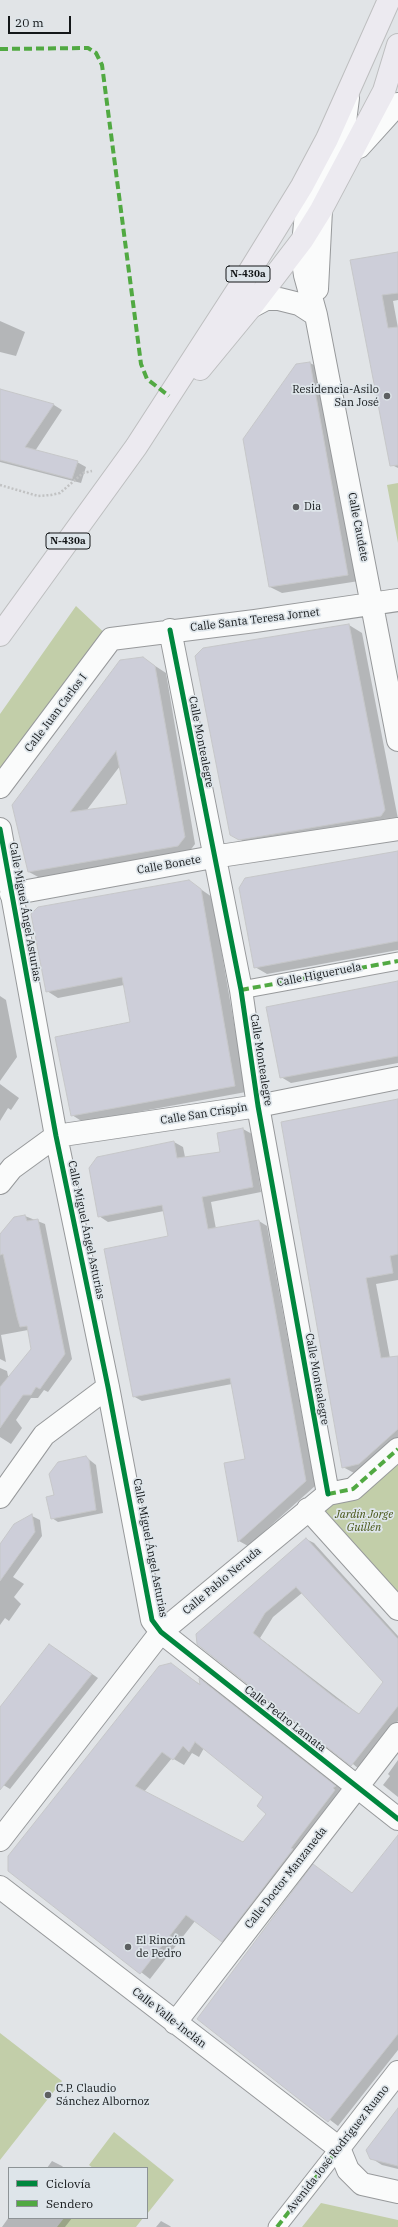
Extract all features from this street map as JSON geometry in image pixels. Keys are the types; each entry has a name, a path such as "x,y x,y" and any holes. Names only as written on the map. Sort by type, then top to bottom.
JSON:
{"main road":[{"name":"N-430a","path":"0,636 136,447 246,277 297,193 349,94 389,0"},
{"name":"N-430a","path":"136,447 251,307 303,239 321,210 384,91 398,45"}],"street":[{"name":"Calle Caudete","path":"349,94 343,137 306,213 302,255 305,275 316,314 398,740"},
{"path":"351,155 398,104"},
{"name":"Calle Caudete","path":"316,314 321,210"},
{"path":"251,307 266,299 279,299 299,304 316,314"},
{"name":"Calle Santa Teresa Jornet","path":"111,639 170,630 255,621 398,600"},
{"name":"Calle Montealegre","path":"170,630 213,858 241,990 258,1106 328,1494"},
{"name":"Calle Juan Carlos I","path":"0,787 111,639"},
{"name":"Calle Miguel Ángel Asturias","path":"0,829 56,1136 108,1387 152,1620 161,1632"},
{"name":"Calle Bonete","path":"11,894 213,858 398,829"},
{"name":"Calle Higueruela","path":"241,990 398,961"},
{"name":"Calle San Crispín","path":"56,1136 258,1106 398,1078"},
{"path":"0,1183 12,1168 56,1136"},
{"path":"0,1497 44,1435 108,1387"},
{"name":"Calle Pablo Neruda","path":"0,1840 161,1632 308,1509 328,1494 353,1489 398,1449"},
{"path":"308,1509 398,1609"},
{"name":"Calle Pedro Lamata","path":"161,1632 398,1820"},
{"name":"Calle Doctor Manzaneda","path":"175,2023 398,1734"},
{"name":"Calle Valle-Inclán","path":"0,1887 339,2148"},
{"name":"Avenida José Rodríguez Ruano","path":"277,2227 398,2072"},
{"path":"339,2148 348,2170 362,2184 398,2192"}],"path":[{"path":"0,485 38,496 60,493 83,472 94,471 112,480"}],"green space":[{"path":"398,483 398,543 387,485"},
{"path":"76,606 111,639 0,787 0,714"},
{"name":"Jardín Jorge Guillén","path":"398,1449 398,1609 308,1509"},
{"path":"0,2033 62,2081 0,2160"},
{"path":"114,2132 174,2180 148,2213 148,2167 92,2167 89,2165"},
{"path":"321,2203 398,2220 398,2227 302,2227"},
{"path":"63,2219 142,2219 136,2227 57,2227"}],"building":[{"name":"Residencia-Asilo San José","path":"398,252 398,293 382,295 388,328 398,327 398,465 390,466 350,260"},
{"name":"Dia","path":"310,362 348,575 269,587 243,439 296,364"},
{"path":"0,389 54,404 25,447 78,461 72,479 0,460"},
{"path":"349,624 385,810 381,816 239,840 230,835 195,656 203,648"},
{"path":"143,657 155,666 185,837 178,846 28,872 12,805 120,660","holes":["116,751 127,804 70,812"]},
{"path":"398,851 398,941 254,968 239,888 245,878"},
{"path":"189,880 201,889 235,1086 71,1116 55,1037 130,1022 122,977 46,992 31,914 38,907"},
{"path":"398,981 398,1056 280,1078 266,1007"},
{"path":"398,1099 398,1254 390,1256 393,1273 366,1278 381,1358 398,1356 398,1429 359,1464 342,1468 281,1122"},
{"path":"243,1128 253,1187 202,1197 208,1229 259,1220 306,1481 238,1542 224,1463 245,1459 230,1378 133,1397 104,1249 168,1236 162,1205 98,1217 89,1168 97,1157 174,1141 177,1158 220,1152 217,1133"},
{"path":"25,1215 27,1221 38,1219 65,1354 40,1389 36,1387 31,1395 23,1395 0,1428 0,1387 31,1349 27,1326 20,1327 3,1254 0,1255 0,1234 14,1217"},
{"path":"86,1456 89,1460 96,1510 51,1519 46,1497 54,1495 49,1474 58,1462"},
{"path":"32,1514 35,1532 0,1581 0,1544 14,1524"},
{"path":"306,1538 398,1639 398,1706 351,1766 197,1644 196,1634","holes":["296,1587 383,1682 359,1714 335,1698 253,1633 265,1613"]},
{"path":"49,1644 92,1674 0,1790 0,1707"},
{"path":"171,1663 200,1685 199,1678 336,1786 333,1788 335,1790 291,1848 293,1849 222,1942 186,1915 140,1974 8,1871 8,1856 159,1666","holes":["195,1742 263,1797 257,1806 266,1814 243,1842 135,1786 162,1752 173,1760 183,1746 189,1752"]},
{"path":"398,1835 398,2034 328,2122 197,2019 313,1864 352,1893"},
{"path":"398,2108 398,2166 370,2159 366,2150"}],"marked path":[{"path":"0,49 88,48 96,53 102,65 141,364 147,379 169,396"},
{"path":"241,990 398,961"},
{"path":"328,1494 353,1489 398,1449"},
{"path":"277,2227 339,2148"}],"cycle path":[{"path":"170,630 241,990 258,1106 328,1494"},
{"path":"0,829 56,1136 108,1387 152,1620 161,1632 398,1819"}],"place":[{"name":"Residencia-Asilo San José","path":"387,396"},
{"name":"Dia","path":"296,507"},
{"name":"El Rincón de Pedro","path":"128,1947"},
{"name":"C.P. Claudio Sánchez Albornoz","path":"48,2095"}]}
